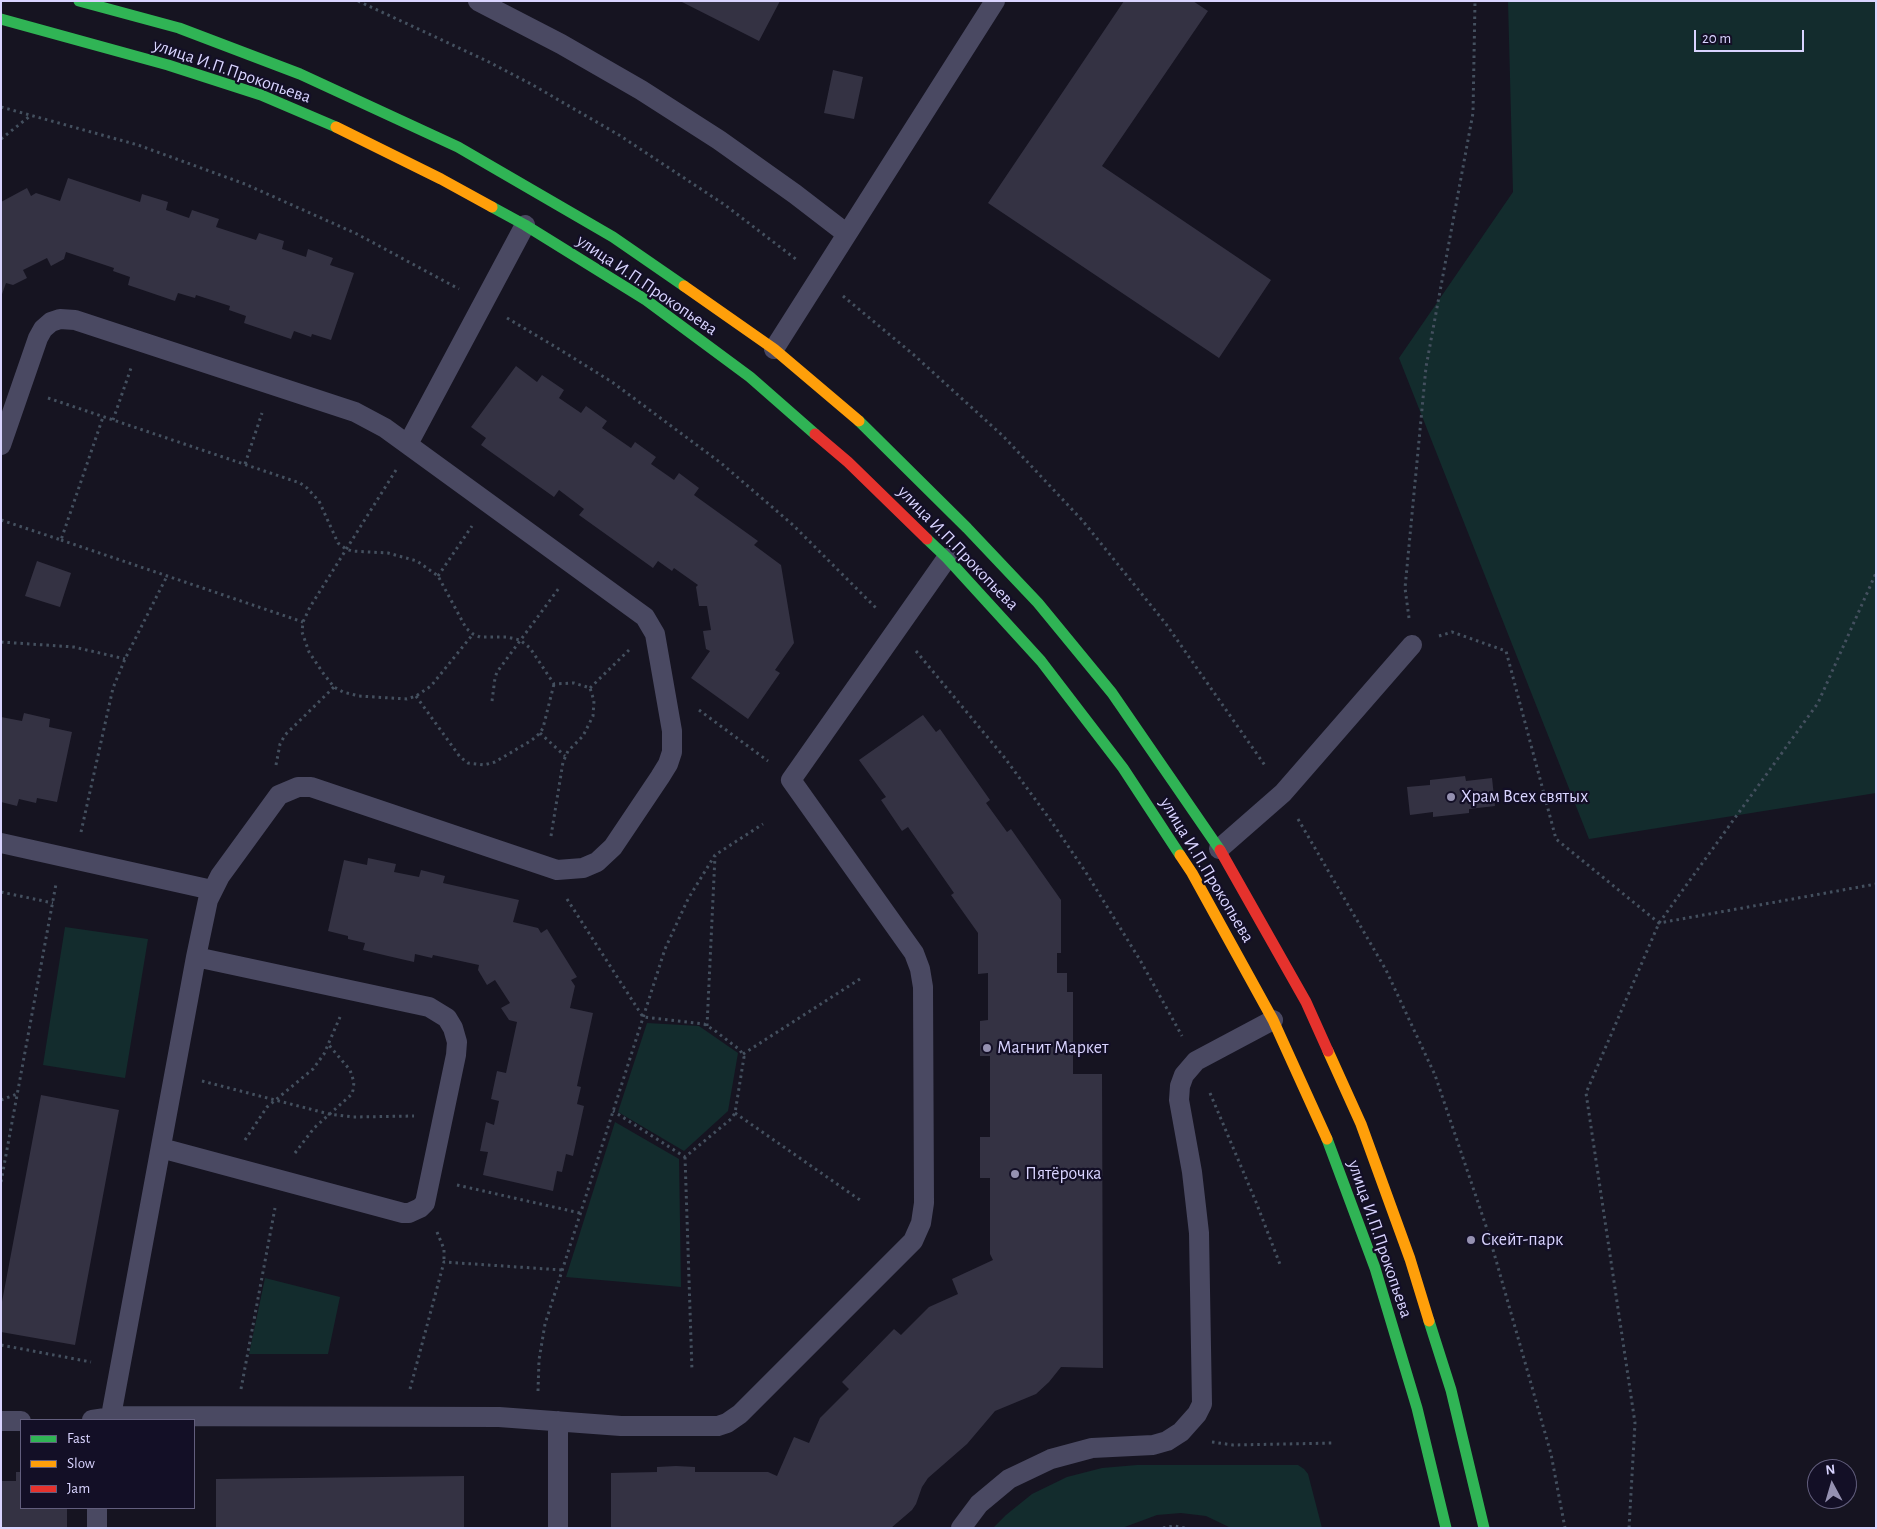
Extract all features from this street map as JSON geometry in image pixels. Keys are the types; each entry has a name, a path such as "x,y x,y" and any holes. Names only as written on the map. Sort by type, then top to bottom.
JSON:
{"street":[{"name":"улица И.П.Прокопьева","path":"79,1 179,28 300,74 458,147 539,198 613,237 774,349 865,426 964,532 1038,603 1112,692 1216,852 1302,1004 1362,1124 1410,1259 1450,1390 1484,1528"},
{"name":"улица И.П.Прокопьева","path":"1,19 168,65 260,95 359,138 527,221 646,300 750,377 848,462 949,554 1041,661 1123,768 1196,870 1277,1018 1326,1136 1375,1268 1417,1408 1446,1528"}],"lane":[{"path":"478,1 561,44 641,90 727,146 795,194 847,234"},
{"path":"774,349 995,1"},
{"path":"409,445 527,221"},
{"path":"1,445 38,338 50,322 60,319 75,320 355,412 385,428 638,611 652,627 655,634 673,742 668,764 660,778 613,847 597,862 583,868 570,870 557,870 311,787 298,787 279,795 228,863 212,890 204,916 121,1368 100,1419 236,1416 499,1417 621,1426 718,1426 734,1419 913,1241 924,1213 923,987 920,969 914,953 791,780 949,554"},
{"path":"1216,852 1283,793 1412,645"},
{"path":"1,843 212,890"},
{"path":"161,1148 403,1213 409,1213 420,1208 425,1203 456,1056 457,1042 453,1028 447,1018 429,1007 196,957"},
{"path":"961,1528 979,1504 1009,1479 1051,1459 1092,1448 1153,1445 1167,1441 1181,1432 1193,1420 1202,1404 1198,1214 1179,1100 1180,1086 1184,1075 1196,1061 1277,1018"},
{"path":"548,1420 558,1528"},
{"path":"1,1421 20,1421"},
{"path":"97,1509 97,1528"}],"path":[{"path":"358,1 487,61 619,135 725,205 802,264"},
{"path":"1475,1 1473,113 1424,386 1405,588 1412,645 1452,632 1506,650 1556,839 1659,923 1876,884"},
{"path":"1,106 30,116 138,145 245,184 357,234 465,293"},
{"path":"1,139 30,116"},
{"path":"836,291 914,355 1003,436 1082,520 1166,624 1269,772"},
{"path":"504,316 612,382 720,463 793,525 882,614"},
{"path":"113,420 140,341"},
{"path":"245,464 272,384"},
{"path":"20,389 300,483 319,502 338,543 346,549 388,553 409,558 426,566 438,576 466,628 480,637 507,637 520,640 530,648 554,684 543,728 540,733 532,740 495,762 484,765 468,763 460,757 416,696"},
{"path":"61,540 103,417"},
{"path":"409,445 310,607 303,622 304,640 323,673 334,686 343,692 359,696 406,698 416,696 431,686 473,634"},
{"path":"438,576 488,502"},
{"path":"1,520 303,622"},
{"path":"492,701 497,672 576,566"},
{"path":"1629,1528 1635,1423 1586,1093 1659,923 1818,703 1876,573"},
{"path":"1,1182 53,903 68,858 113,688 125,659 167,576"},
{"path":"590,688 652,627"},
{"path":"1,642 74,647 125,659"},
{"path":"910,644 1004,757 1064,840 1140,960 1186,1043"},
{"path":"554,684 574,683 590,688"},
{"path":"664,684 792,778"},
{"path":"279,795 276,767 280,744 285,735 334,686"},
{"path":"590,688 594,701 593,716 583,736 565,756 563,762 546,866 643,1017"},
{"path":"540,733 565,756"},
{"path":"1297,817 1386,970 1435,1075 1488,1232 1551,1454 1565,1528"},
{"path":"548,1420 538,1368 545,1324 672,931 688,899 715,855 763,824"},
{"path":"707,1026 715,855"},
{"path":"1,892 53,903"},
{"path":"742,1054 863,977"},
{"path":"229,1166 260,1116 274,1100 301,1081 324,1054 350,990"},
{"path":"643,1017 700,1023 737,1047 742,1054 743,1060 735,1113 685,1157"},
{"path":"236,1416 281,1180 290,1161 314,1128 352,1094 354,1085 350,1070 328,1044"},
{"path":"175,1074 329,1114 353,1117 444,1115"},
{"path":"1207,1087 1256,1202 1280,1267"},
{"path":"1,1100 18,1094"},
{"path":"613,1111 685,1157"},
{"path":"735,1113 860,1200"},
{"path":"685,1157 692,1371"},
{"path":"430,1179 580,1213"},
{"path":"403,1416 444,1262 562,1270"},
{"path":"1,1345 121,1368"},
{"path":"1181,1432 1208,1441 1233,1445 1335,1443"},
{"path":"1163,1528 1184,1528"}],"green space":[{"path":"1508,1 1876,1 1876,793 1589,839 1399,358 1513,192"},
{"path":"65,927 148,939 125,1078 43,1065"},
{"path":"647,1023 699,1026 738,1053 728,1111 684,1151 618,1112"},
{"path":"615,1122 679,1159 681,1287 566,1277"},
{"path":"265,1278 340,1297 328,1354 249,1354"},
{"path":"1137,1465 1298,1465 1308,1474 1322,1528 1231,1528 1206,1516 1181,1513 1157,1515 1122,1528 993,1528 1032,1494 1067,1477 1102,1468"}],"building":[{"path":"680,1 780,1 759,41"},
{"path":"1124,1 1193,1 1208,11 1102,166 1271,280 1219,358 988,203"},
{"path":"833,70 863,77 854,119 824,113"},
{"path":"68,178 140,202 142,194 168,202 166,210 189,218 192,210 219,219 216,227 256,240 259,233 284,241 282,249 306,257 308,249 333,258 330,265 354,273 331,340 312,334 311,337 294,331 291,339 244,323 246,316 229,310 230,306 196,295 195,298 178,293 175,301 128,285 130,277 113,271 114,268 66,252 64,259 51,266 47,258 23,270 27,278 13,285 6,283 1,297 1,202 27,188 31,196 36,193 60,201"},
{"path":"516,366 537,382 542,375 564,390 559,398 581,413 586,406 607,421 602,428 631,448 635,442 656,457 651,464 674,480 679,473 699,488 694,495 758,541 754,545 781,565 794,643 775,670 780,673 748,719 691,678 710,651 706,649 703,631 711,630 707,606 699,606 696,587 698,585 674,568 672,571 658,561 653,568 579,515 584,509 559,490 554,497 481,445 486,438 471,427"},
{"path":"37,561 71,573 60,607 25,596"},
{"path":"24,713 50,719 49,727 72,732 57,802 37,798 36,803 19,799 17,806 1,802 1,717 22,721"},
{"path":"923,715 936,732 940,729 990,800 986,803 1007,832 1011,829 1061,900 1061,953 1057,953 1057,973 1067,973 1067,992 1073,992 1073,1074 1102,1074 1103,1368 1061,1367 1036,1394 995,1411 967,1444 928,1478 912,1510 891,1528 611,1528 611,1473 657,1472 657,1467 676,1466 695,1467 695,1472 768,1472 777,1476 794,1437 809,1443 820,1418 849,1389 842,1382 894,1329 901,1335 929,1307 958,1294 952,1279 993,1260 990,1254 990,1178 980,1178 980,1137 990,1137 990,1056 980,1056 980,1021 988,1020 988,973 978,974 978,933 951,895 954,893 908,827 902,831 881,800 886,797 859,760"},
{"name":"Храм Всех святых","path":"1465,776 1466,781 1492,778 1495,806 1469,809 1469,813 1433,817 1433,812 1410,815 1407,787 1430,785 1430,780"},
{"path":"368,858 396,864 394,872 419,877 421,870 445,876 443,883 519,900 513,922 538,928 541,933 547,929 577,977 571,980 575,986 570,1008 593,1013 577,1086 581,1087 577,1104 584,1106 573,1156 566,1154 562,1172 557,1171 553,1191 483,1175 488,1152 480,1151 486,1122 494,1125 499,1101 491,1099 497,1071 506,1073 517,1022 509,1020 501,1008 510,1003 495,980 487,985 478,970 479,965 433,955 432,958 415,954 414,962 363,950 365,943 328,931 344,860 367,865"},
{"path":"41,1095 119,1110 75,1345 1,1332 1,1307"},
{"path":"16,1472 20,1472 20,1509 67,1509 67,1528 1,1528 1,1481 16,1481"},
{"path":"464,1476 464,1528 216,1528 216,1479"}],"traffic: fast":[{"path":"79,1 179,28 300,74 458,147 613,237 684,286"},
{"path":"1,19 168,65 261,95 336,127"},
{"path":"492,207 525,225 646,300 750,377 815,434"},
{"path":"859,421 967,528 1038,603 1112,693 1220,850"},
{"path":"927,539 947,558 1041,661 1123,768 1180,855"},
{"path":"1327,1139 1375,1268 1417,1408 1446,1528"},
{"path":"1429,1321 1451,1390 1484,1528"}],"traffic: slow":[{"path":"336,127 441,179 492,207"},
{"path":"684,286 774,349 859,421"},
{"path":"1180,855 1192,873 1273,1020 1327,1139"},
{"path":"1328,1051 1361,1124 1410,1259 1429,1321"}],"traffic: jam":[{"path":"815,434 848,462 927,539"},
{"path":"1220,850 1306,1002 1328,1051"}],"place":[{"name":"Храм Всех святых","path":"1451,797"},
{"name":"Магнит Маркет","path":"987,1048"},
{"name":"Пятёрочка","path":"1015,1174"},
{"name":"Скейт-парк","path":"1471,1240"}]}
